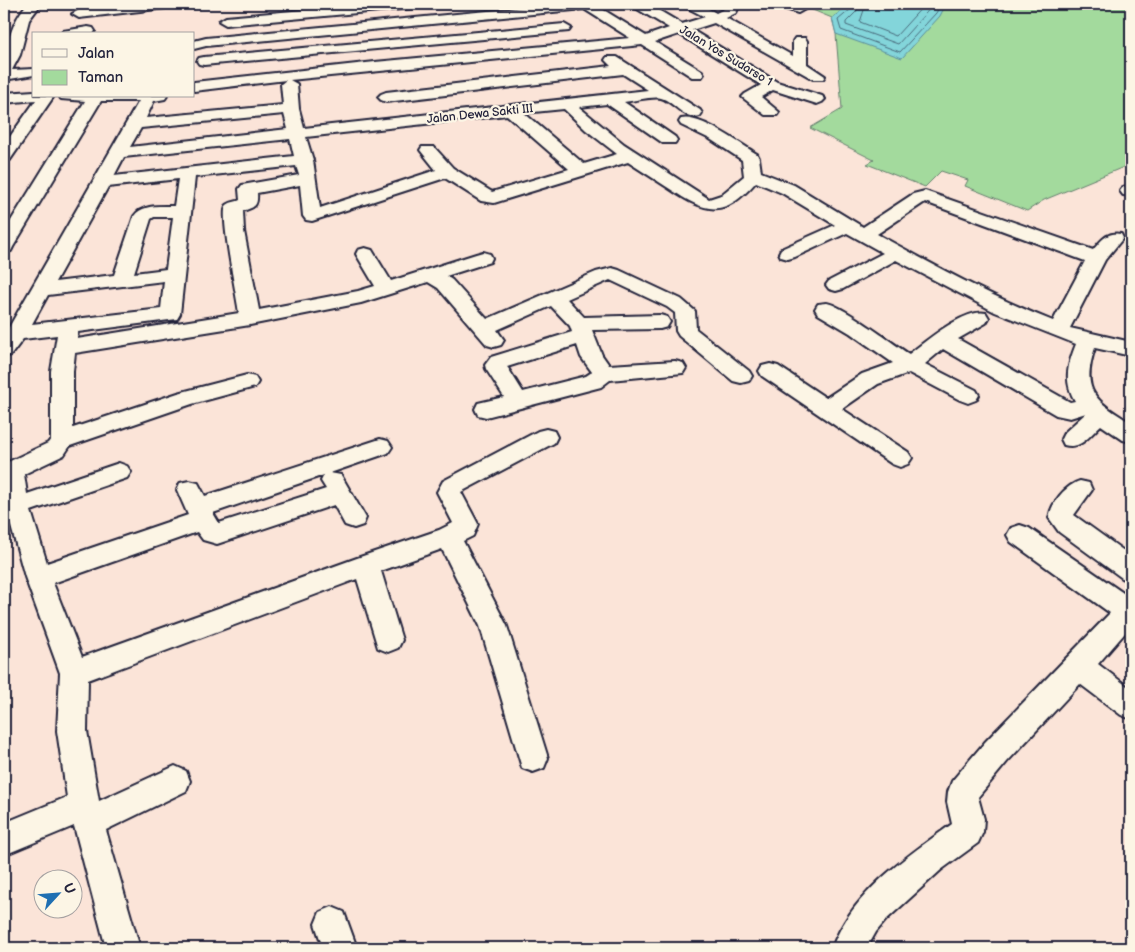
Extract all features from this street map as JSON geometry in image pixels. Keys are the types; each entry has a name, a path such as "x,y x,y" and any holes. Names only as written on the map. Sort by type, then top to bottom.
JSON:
{"street":[{"path":"30,72 4,71 24,14 34,4"},
{"path":"77,32 77,9 166,4"},
{"path":"226,4 226,21"},
{"path":"307,4 320,12 378,70 395,123"},
{"path":"196,44 226,21 412,4"},
{"path":"196,44 536,7 586,4 697,74"},
{"name":"Jalan Yos Sudarso 1","path":"639,4 772,85 816,99"},
{"path":"691,4 818,76"},
{"path":"195,88 647,43 685,32 731,10 734,4"},
{"path":"785,4 798,9"},
{"path":"536,7 564,28 662,92 691,118 751,158 750,163 753,175 746,185 717,204 701,202 628,156 590,127 568,104"},
{"path":"4,24 20,23"},
{"path":"204,61 564,28"},
{"path":"16,41 32,38"},
{"path":"800,40 800,66"},
{"path":"195,88 204,61 196,44"},
{"path":"386,97 624,68"},
{"path":"195,88 289,84 378,70"},
{"path":"289,84 291,108 308,179 312,216 447,172"},
{"path":"771,112 750,97 772,85"},
{"name":"Jalan Dewa Sakti III","path":"119,153 662,92"},
{"path":"4,98 32,96"},
{"path":"4,156 46,98"},
{"path":"4,247 94,98"},
{"path":"4,350 17,332 151,98"},
{"path":"610,99 669,140"},
{"path":"135,124 291,108"},
{"path":"511,110 581,171"},
{"path":"428,150 447,172 487,197 494,198 628,156"},
{"path":"101,183 304,160"},
{"path":"66,337 170,314 187,174"},
{"path":"753,175 788,189 858,232 1002,308 1088,340 1131,349"},
{"path":"250,318 235,231 234,208 249,203 248,188 308,179"},
{"path":"788,253 858,232 925,196 1096,258"},
{"path":"122,280 143,216 151,212 182,211"},
{"path":"1059,330 1096,258 1114,238"},
{"path":"836,285 896,253"},
{"path":"365,254 386,288"},
{"path":"17,332 66,337 250,318 360,297 483,258"},
{"path":"40,290 175,274"},
{"path":"431,276 445,284 489,334 555,298 612,274 679,307 686,331 741,376"},
{"path":"555,298 581,330 592,357 604,373"},
{"path":"825,309 910,364 968,395"},
{"path":"826,409 870,379 910,364 942,339 979,318"},
{"path":"518,400 497,368 496,364 498,362 581,330 660,322"},
{"path":"66,337 62,371 62,440 56,449 8,472 10,508 74,672 72,731 87,814 124,948"},
{"path":"942,339 1064,409 1095,408"},
{"path":"1088,340 1080,360 1078,384 1095,408 1131,434"},
{"path":"486,409 593,382 604,373 676,368"},
{"path":"770,370 900,458"},
{"path":"62,440 186,398 247,382"},
{"path":"1072,439 1095,408"},
{"path":"74,672 459,532 466,524 450,492 451,487 546,436"},
{"path":"38,577 197,506 326,466 380,447"},
{"path":"326,466 354,518"},
{"path":"10,508 119,472"},
{"path":"1080,490 1062,511 1062,518 1068,526 1131,570"},
{"path":"197,506 212,533 217,534 340,494"},
{"path":"849,948 864,920 874,908 930,859 967,832 968,818 962,802 963,792 996,752 1130,610 1020,535"},
{"path":"448,537 493,626 533,758"},
{"path":"366,565 388,640"},
{"path":"1079,666 1131,706"},
{"path":"4,839 87,814 175,781"}],"green space":[{"path":"798,4 1131,4 1131,56 1126,58 1131,61 1131,164 1044,200 1027,211 965,186 968,180 941,171 925,187 867,164 874,160 810,128 842,109 836,34 832,18"}],"water":[{"path":"850,4 946,4 940,16 902,58 836,34 832,18"}]}
